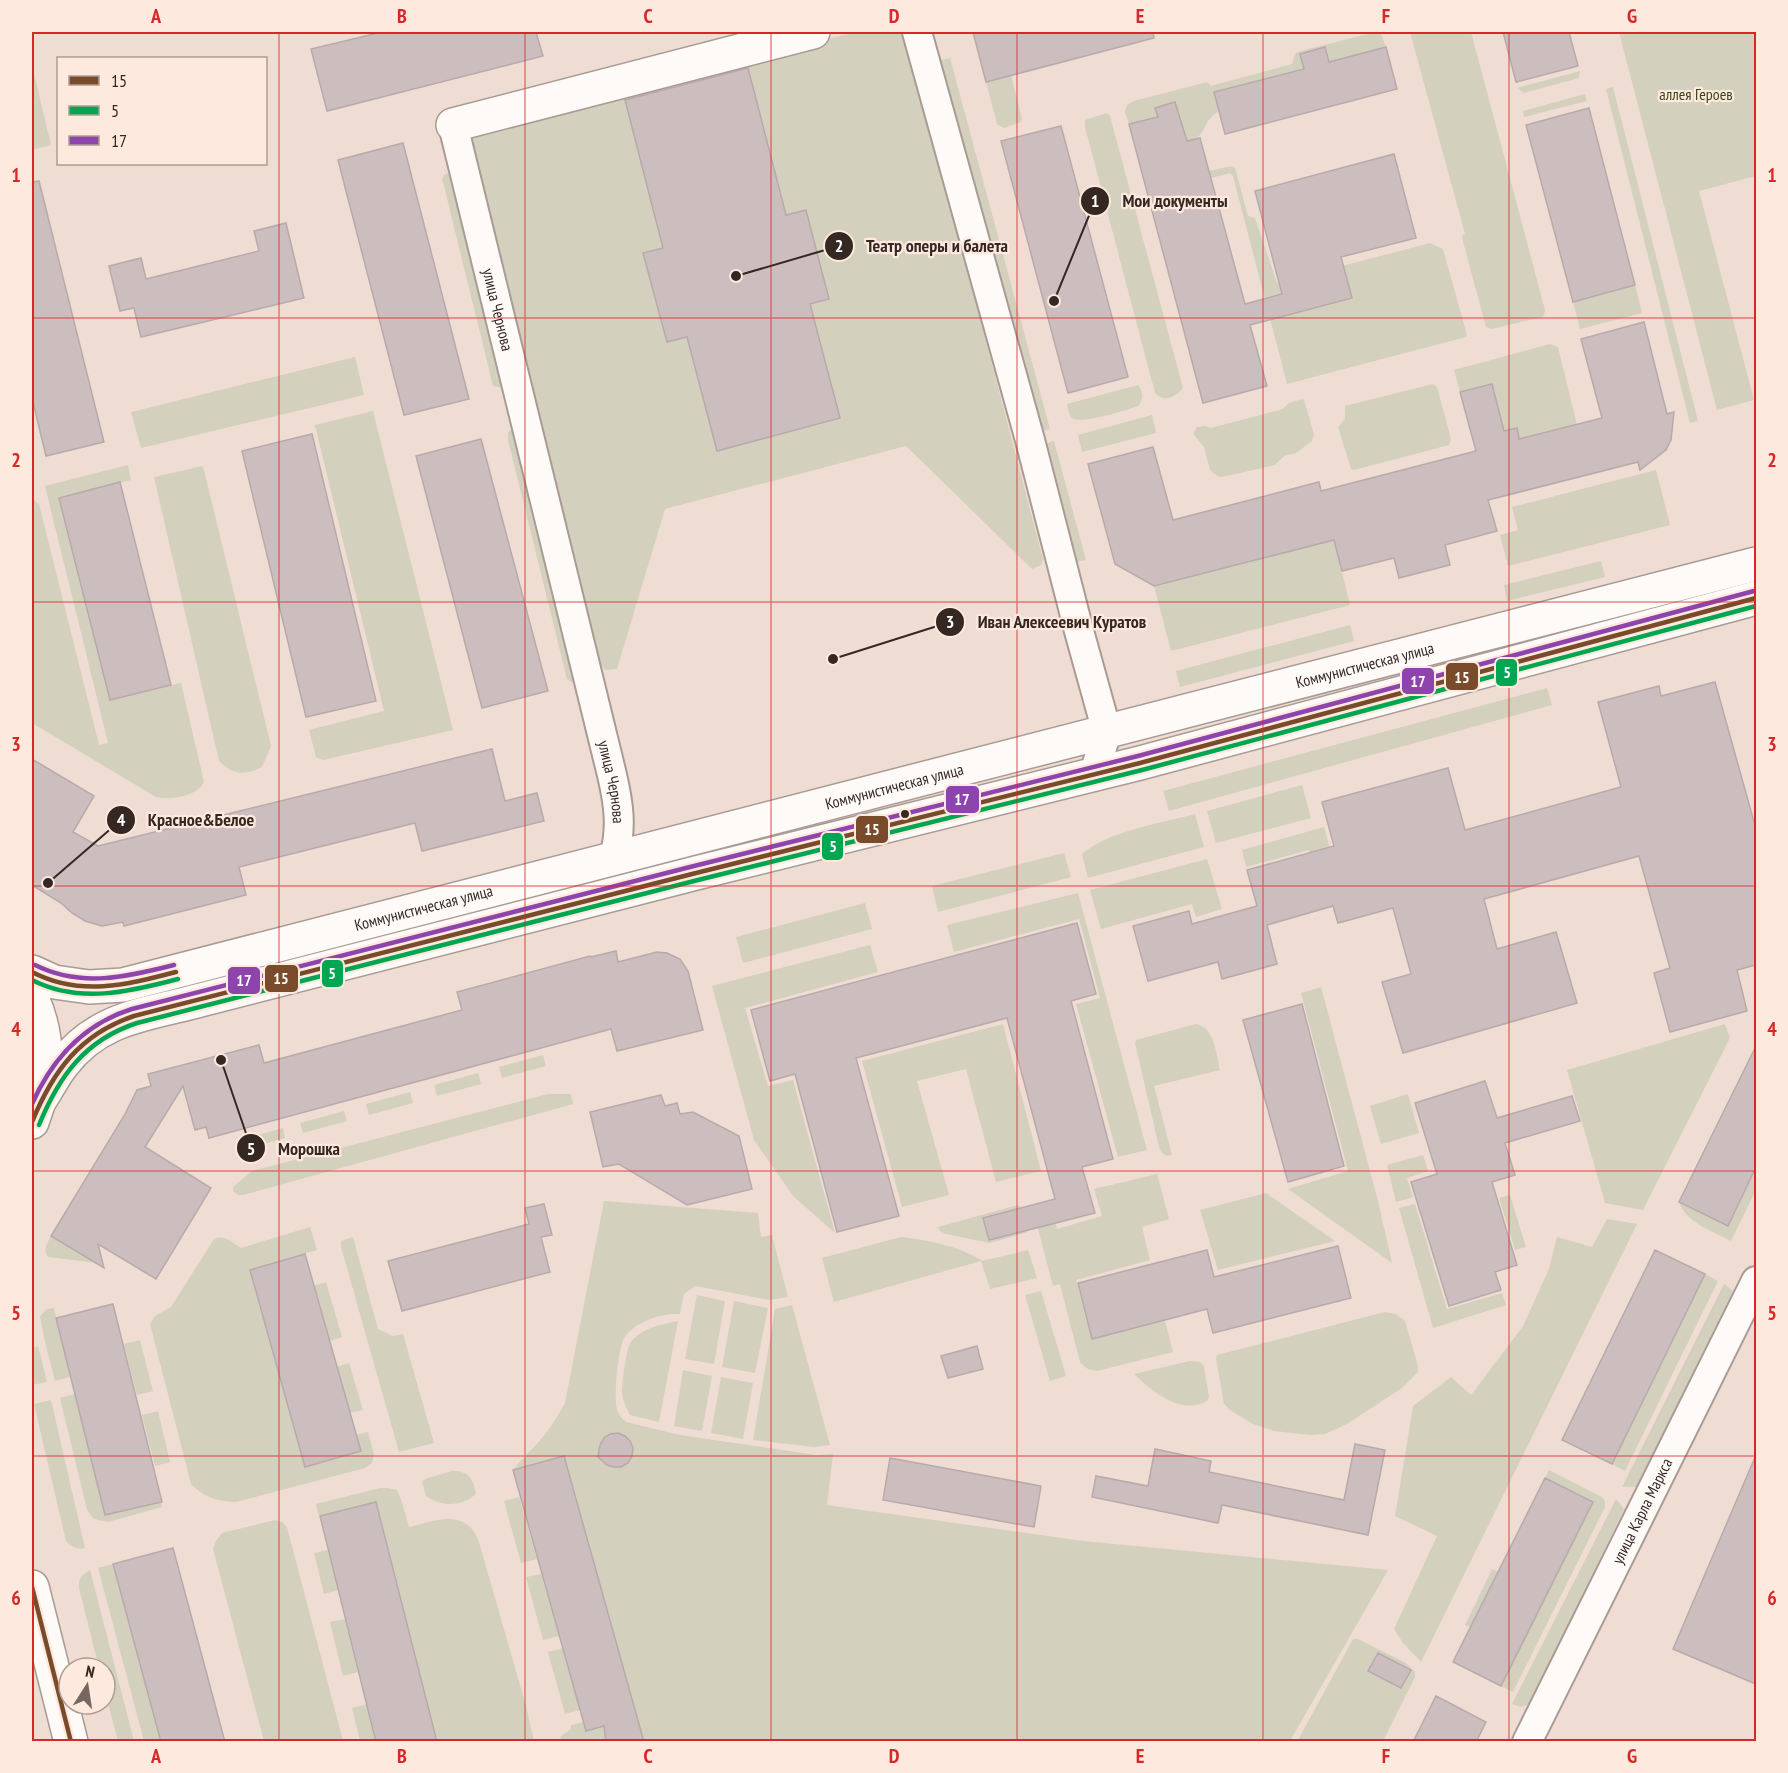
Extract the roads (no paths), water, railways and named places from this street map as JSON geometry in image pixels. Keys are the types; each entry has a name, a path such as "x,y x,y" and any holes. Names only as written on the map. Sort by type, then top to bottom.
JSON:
{"main road":[{"name":"улица Чернова","path":"453,125 813,32"},
{"name":"Коммунистическая улица","path":"32,972 54,982 89,987 123,985 1756,564"},
{"name":"Коммунистическая улица","path":"36,1111 63,1064 84,1041 105,1027 129,1017 1152,760 1756,598"},
{"path":"32,998 41,1025 45,1050 45,1075 36,1111"},
{"path":"32,1587 71,1742"}],"street":[{"path":"917,32 1030,440 1107,732 1094,773"},
{"name":"улица Чернова","path":"453,125 614,784 620,824 619,841 614,858"},
{"name":"улица Карла Маркса","path":"1527,1742 1756,1281"}],"place":[{"name":"Театр оперы и балета","path":"736,276"},
{"name":"Мои документы","path":"1054,301"},
{"name":"Иван Алексеевич Куратов","path":"833,659"},
{"name":"Красное&Белое","path":"48,883"},
{"name":"Морошка","path":"221,1060"}],"park label":[{"name":"аллея Героев","path":"1696,94"}]}
